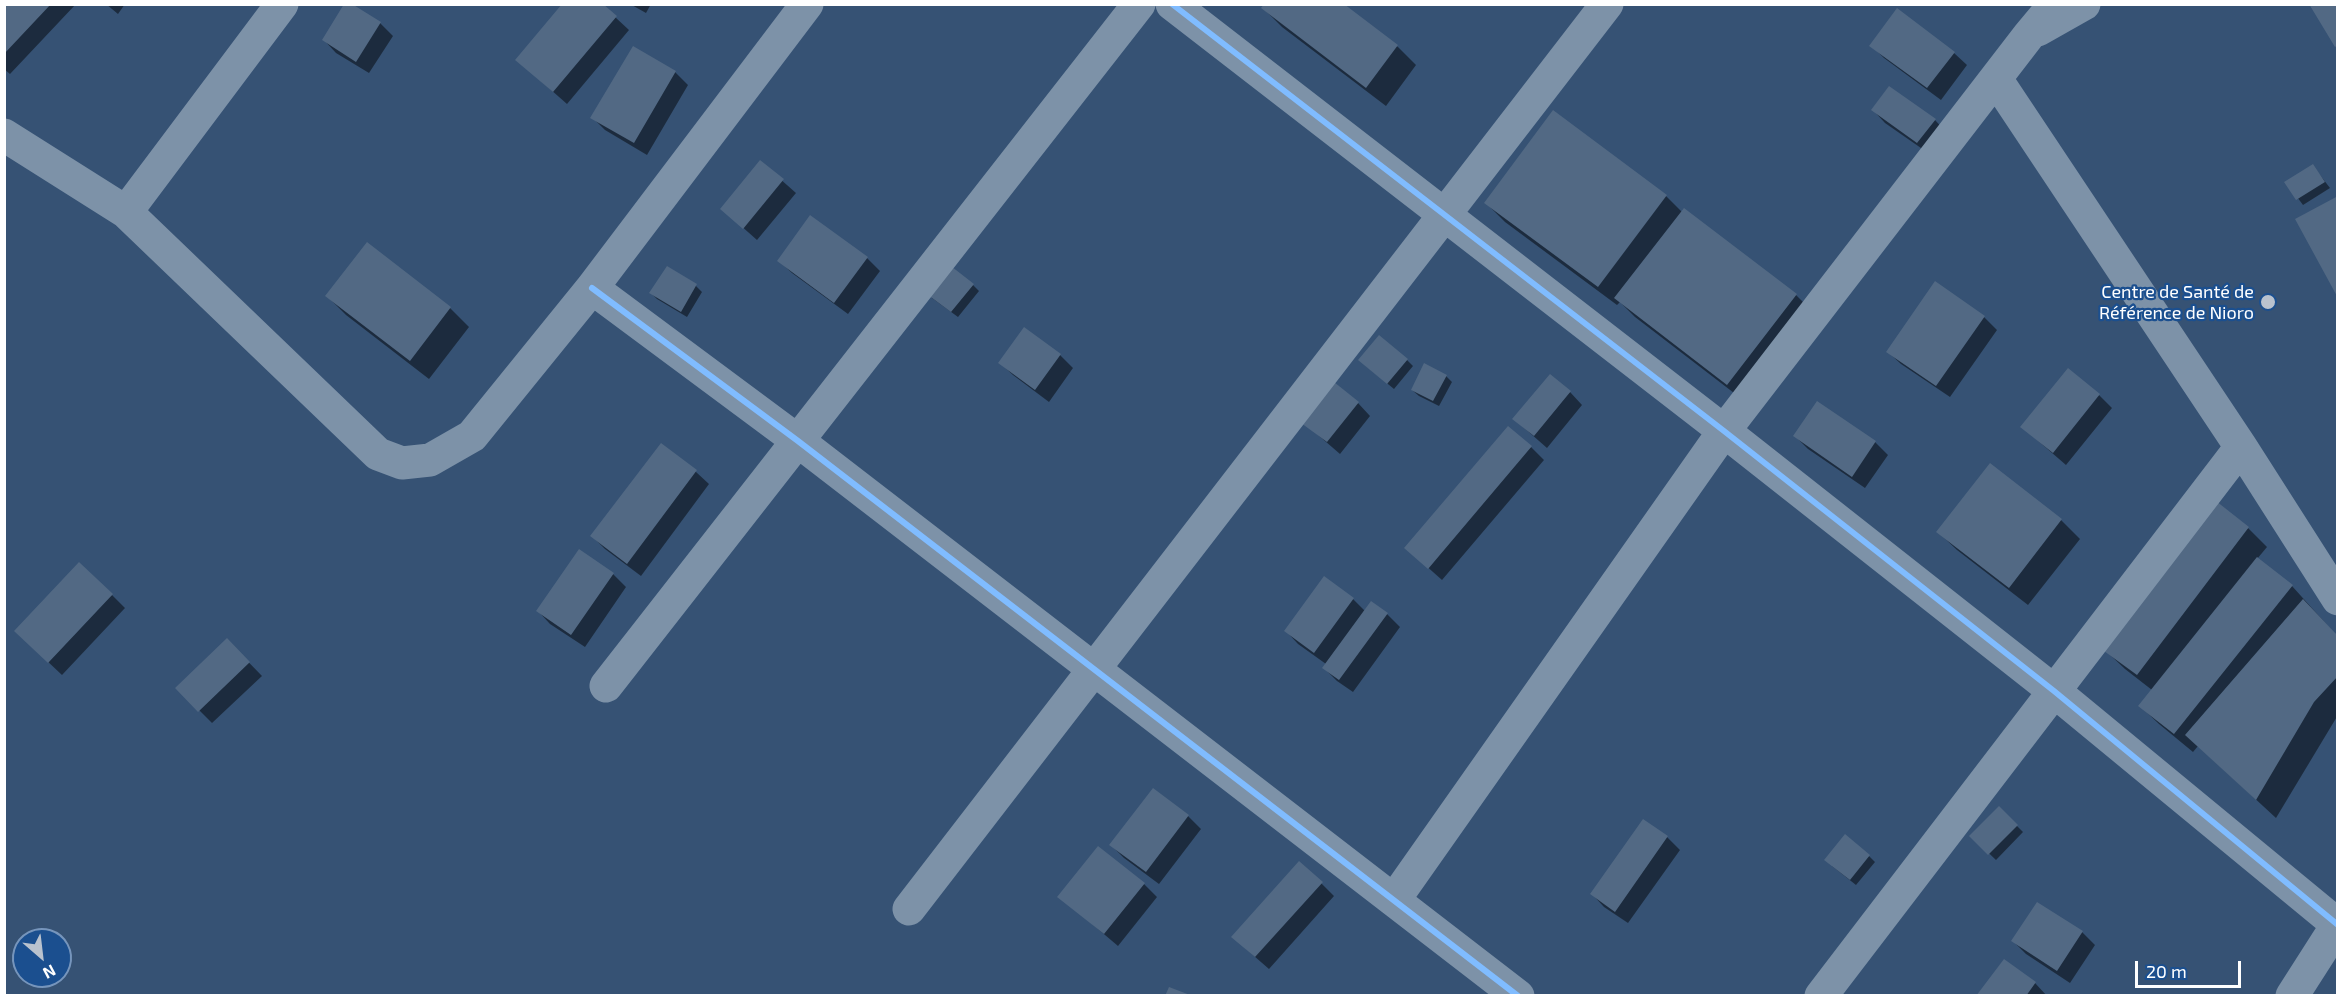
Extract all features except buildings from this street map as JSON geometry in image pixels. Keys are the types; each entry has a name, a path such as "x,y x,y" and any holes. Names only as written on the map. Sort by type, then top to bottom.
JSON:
{"street":[{"path":"126,212 282,4"},
{"path":"4,135 126,212 378,454 402,463 430,460 472,436 592,288 807,4"},
{"path":"606,686 1139,4"},
{"path":"1172,4 1724,431 2055,691 2337,924 2292,996"},
{"path":"909,909 1607,4"},
{"path":"1394,900 1724,431 2055,4"},
{"path":"2029,35 2084,4"},
{"path":"1996,79 2241,447 2337,599"},
{"path":"592,288 798,441 1518,996"},
{"path":"1821,996 2241,447"}],"cycle path":[{"path":"1172,4 1724,431 2054,691 2338,925"},
{"path":"592,288 798,441 1518,996"}],"place":[{"name":"Centre de Santé de Référence de Nioro","path":"2268,302"}]}
